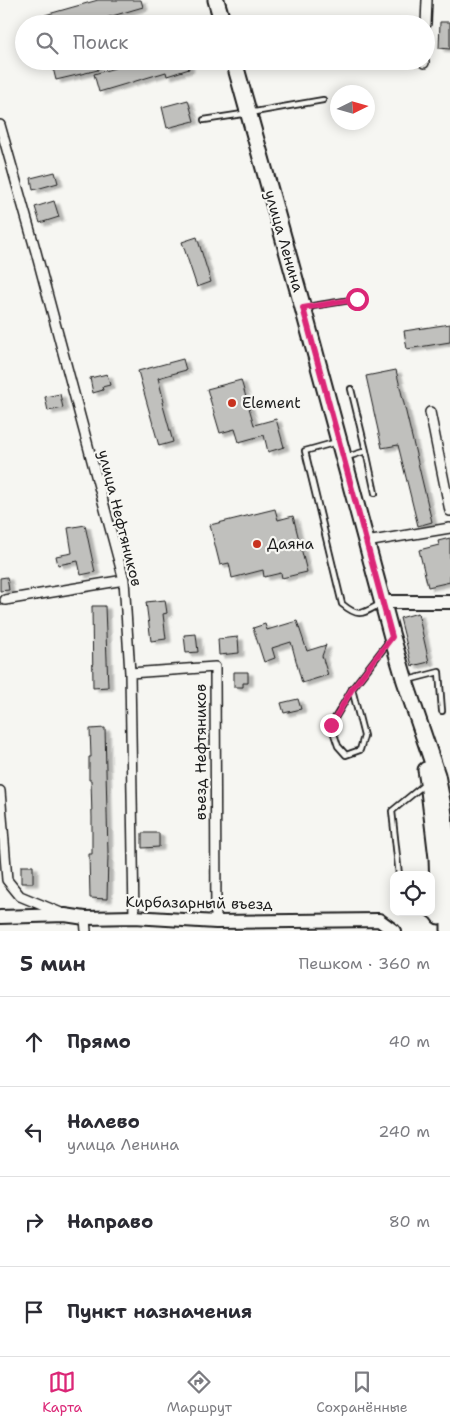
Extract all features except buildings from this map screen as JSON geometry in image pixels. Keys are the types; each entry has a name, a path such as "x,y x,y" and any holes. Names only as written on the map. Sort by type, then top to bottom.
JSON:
{"main road":[{"path":"216,0 220,15"},
{"name":"улица Ленина","path":"237,70 392,637 437,775 443,807 448,863 443,928"},
{"name":"улица Ленина","path":"405,681 428,782 443,928"}],"street":[{"path":"426,15 427,0"},
{"name":"улица Нефтяников","path":"0,125 124,580 130,673 134,917"},
{"path":"430,412 450,511"},
{"path":"366,542 450,528"},
{"path":"5,600 124,580"},
{"path":"383,602 450,602"},
{"name":"въезд Нефтяников","path":"130,673 215,667 216,922"},
{"path":"0,791 6,880 20,896 65,915"},
{"name":"Кирбазарный въезд","path":"0,917 65,915 86,924 134,917 216,922 379,920 394,931"}],"lane":[{"path":"204,120 323,100"},
{"path":"303,308 357,299"},
{"path":"352,389 375,493"},
{"path":"338,441 305,451 342,604 351,612 363,614 383,602"},
{"path":"343,458 366,451"},
{"path":"352,689 364,736 360,750 346,755 338,746 331,725 352,689 392,637"},
{"path":"405,681 440,672 442,711"},
{"path":"399,871 392,811 428,782"},
{"path":"431,916 443,928"}],"place":[{"name":"Element","path":"232,403"},
{"name":"Даяна","path":"257,544"}],"route":[{"path":"331,725 352,689 392,637 303,308 357,299"}]}
